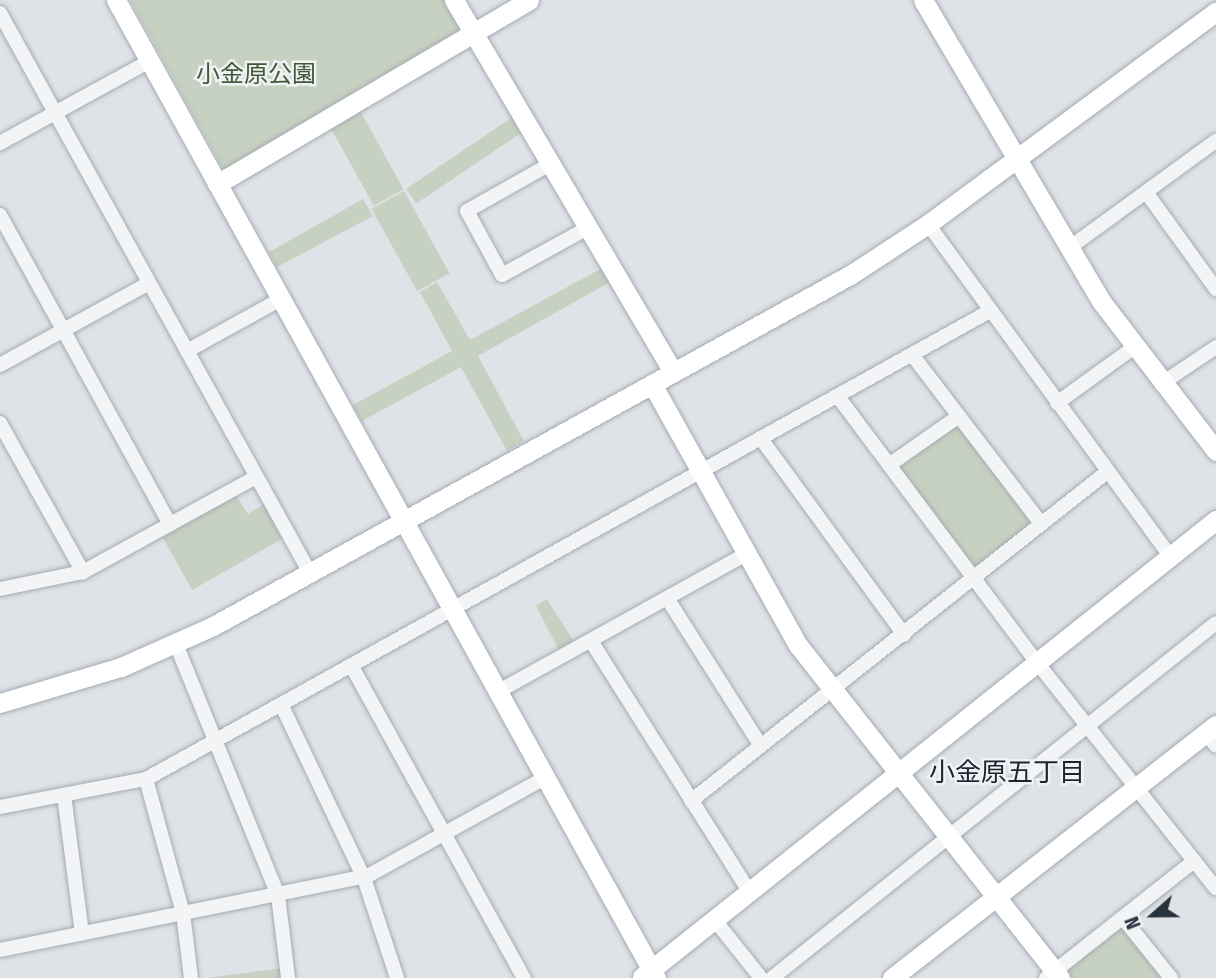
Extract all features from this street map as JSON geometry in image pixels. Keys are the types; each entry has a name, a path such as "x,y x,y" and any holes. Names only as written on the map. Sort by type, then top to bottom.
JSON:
{"street":[{"path":"116,0 499,691 649,975 748,891 1035,660 1216,520"},
{"path":"454,0 673,372"},
{"path":"217,184 529,0"},
{"path":"923,0 1069,248 1133,348 1216,451"},
{"path":"0,703 72,684 176,644 850,275 928,224 1216,12"},
{"path":"0,13 310,573"},
{"path":"0,143 150,61"},
{"path":"1069,248 1216,141"},
{"path":"550,164 467,211 502,275 588,228"},
{"path":"1146,192 1216,289"},
{"path":"0,215 170,524"},
{"path":"928,224 1170,556"},
{"path":"0,365 149,283"},
{"path":"187,351 281,299"},
{"path":"0,807 146,779 700,471 839,398 990,311"},
{"path":"1161,384 1216,347"},
{"path":"1057,403 1133,348"},
{"path":"913,356 1040,522"},
{"path":"652,384 798,645 996,896 1054,976 1194,861"},
{"path":"839,398 1035,660 1216,888"},
{"path":"889,465 959,416"},
{"path":"0,423 83,572"},
{"path":"762,440 904,635"},
{"path":"691,801 904,635 1040,522 1107,472"},
{"path":"0,589 83,572 256,477"},
{"path":"499,691 746,554"},
{"path":"667,598 761,746"},
{"path":"772,978 1216,624"},
{"path":"591,641 748,891"},
{"path":"176,644 217,739 278,895 288,978"},
{"path":"351,665 524,978"},
{"path":"281,704 364,878 397,978"},
{"path":"892,978 996,896 1213,734"},
{"path":"0,950 364,878 546,777"},
{"path":"146,779 183,914 191,978"},
{"path":"64,795 82,934"},
{"path":"1123,918 1171,978"},
{"path":"714,919 761,978"}],"green space":[{"name":"小金原公園","path":"130,0 454,0 473,33 228,178"},
{"path":"358,107 404,189 374,206 328,123"},
{"path":"514,116 524,131 416,204 406,189"},
{"path":"404,191 450,273 417,291 372,209"},
{"path":"363,199 373,216 277,267 269,252"},
{"path":"604,267 612,281 478,356 524,441 507,451 461,367 362,421 353,405 452,351 420,292 437,282 470,340"},
{"path":"959,424 1034,527 968,574 893,472"},
{"path":"236,496 248,514 264,504 282,539 192,590 162,536"},
{"path":"547,599 578,648 562,656 536,606"},
{"path":"1119,926 1125,927 1165,978 1068,978 1065,970"},
{"path":"282,968 283,978 207,978"}],"district":[{"name":"小金原五丁目","path":"1007,773"}]}
